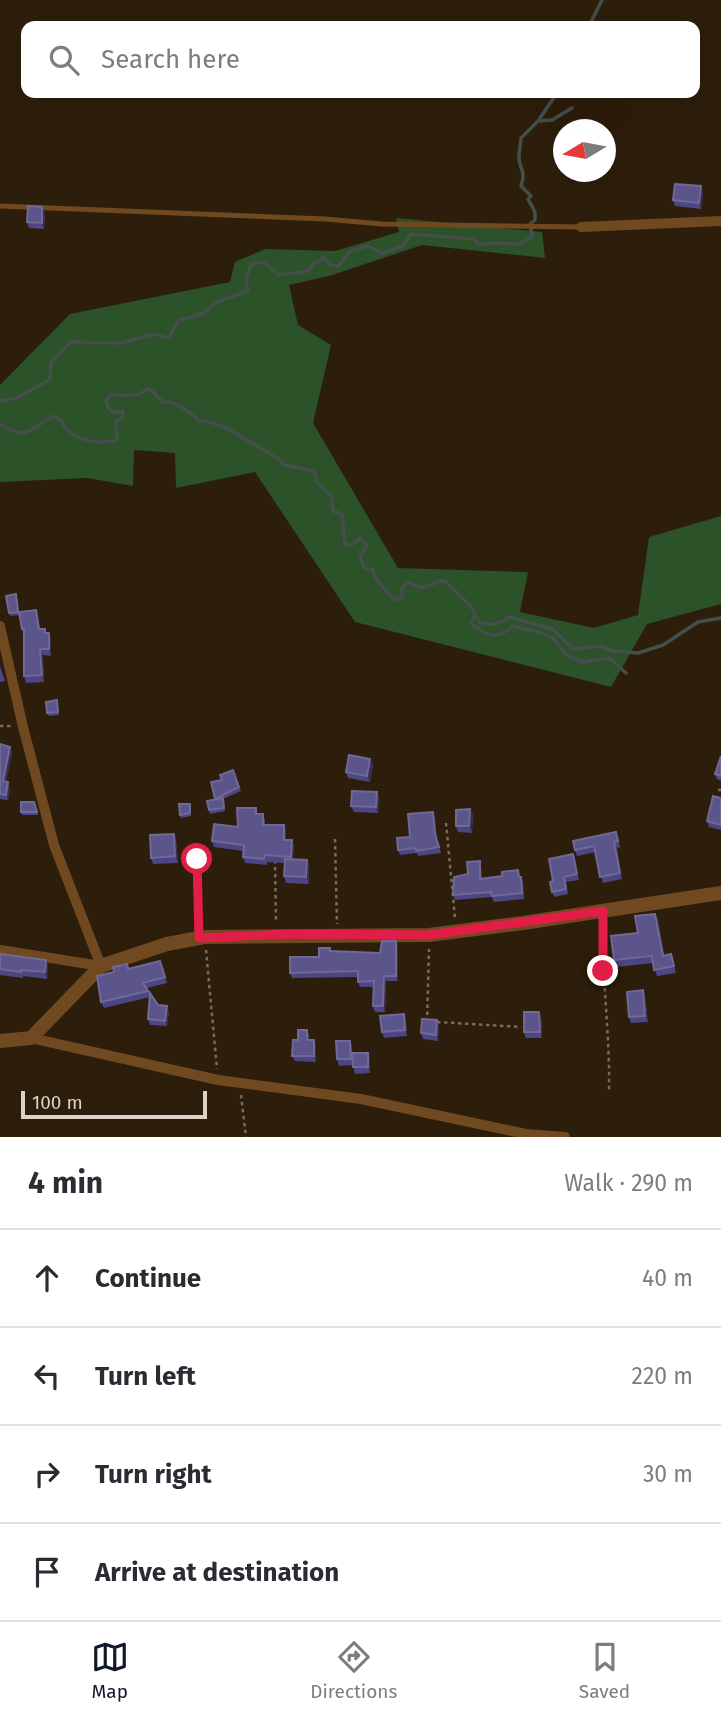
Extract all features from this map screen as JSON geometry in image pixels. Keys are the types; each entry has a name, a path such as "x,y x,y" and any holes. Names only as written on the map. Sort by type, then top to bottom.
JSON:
{"street":[{"path":"581,227 721,221"},
{"path":"0,626 54,845 101,966"},
{"path":"0,950 101,966 167,944 202,937 429,935 721,893"},
{"path":"32,1038 101,966"},
{"path":"0,1041 32,1038 218,1080 361,1099 525,1135 561,1137"}],"lane":[{"path":"0,206 325,219 382,224 581,227"},
{"path":"197,859 202,937"}],"path":[{"path":"446,823 456,931"},
{"path":"335,839 337,935"},
{"path":"275,859 276,935"},
{"path":"603,911 608,1090"},
{"path":"429,935 426,1022 521,1027"},
{"path":"202,937 218,1080"},
{"path":"240,1082 246,1137"}],"green space":[{"path":"396,218 542,232 545,258 422,245 329,276 289,285 298,325 331,345 313,423 398,568 528,572 520,612 594,628 638,615 649,537 721,516 721,604 647,624 611,687 355,622 255,472 176,488 175,453 134,450 133,486 87,478 0,482 0,385 70,314 230,282 235,262 265,249 335,251 399,232"}],"building":[{"path":"675,184 701,186 699,203 673,200"},
{"path":"28,206 42,207 42,223 27,222"},
{"path":"16,594 18,612 9,613 6,596"},
{"path":"36,610 39,629 45,629 45,633 49,633 49,649 40,649 42,675 24,676 24,628 22,629 19,612"},
{"path":"57,700 58,712 47,713 46,702"},
{"path":"0,744 10,747 3,781 8,782 6,795 0,794"},
{"path":"349,755 370,759 367,776 346,772"},
{"path":"721,756 721,776 715,774"},
{"path":"233,770 239,787 215,799 211,782 222,780 220,775"},
{"path":"352,791 377,792 376,807 351,806"},
{"path":"713,796 721,798 721,825 707,821"},
{"path":"223,798 224,808 209,810 207,801"},
{"path":"21,802 34,802 37,812 21,812"},
{"path":"179,804 190,804 190,813 180,815"},
{"path":"237,808 256,808 256,814 263,814 263,825 284,825 284,840 292,840 291,857 243,857 244,845 212,841 214,824 238,827"},
{"path":"470,809 469,826 456,826 456,810"},
{"path":"433,812 439,847 416,851 416,848 398,850 397,838 410,837 408,814"},
{"path":"616,832 618,841 614,842 620,873 600,877 594,846 575,850 573,841"},
{"path":"174,834 175,856 151,858 150,835"},
{"path":"573,854 577,874 564,877 566,889 552,892 549,859"},
{"path":"285,859 307,860 306,877 284,876"},
{"path":"480,861 480,879 502,876 502,872 518,870 522,893 492,896 491,892 453,895 454,877 468,874 467,862"},
{"path":"655,914 663,956 671,954 674,966 654,970 652,956 614,960 611,936 638,933 635,916"},
{"path":"382,941 396,941 396,976 384,976 383,1006 373,1006 374,981 358,982 358,971 290,973 290,957 319,957 319,948 380,953"},
{"path":"0,954 46,960 45,972 0,969"},
{"path":"160,961 165,977 143,983 148,991 101,1002 97,976 114,972 113,967 127,964 128,969"},
{"path":"643,990 645,1016 629,1017 627,992"},
{"path":"150,993 158,1005 167,1006 165,1021 148,1019"},
{"path":"524,1012 539,1012 540,1032 524,1032"},
{"path":"404,1014 405,1030 382,1032 380,1016"},
{"path":"422,1019 437,1020 436,1035 421,1033"},
{"path":"298,1030 307,1030 307,1040 314,1040 314,1056 292,1056 293,1040 298,1040"},
{"path":"336,1041 350,1041 351,1059 337,1059"},
{"path":"352,1053 368,1053 368,1067 353,1067"}],"waterway":[{"path":"592,21 602,0"},
{"path":"538,121 554,98"},
{"path":"0,401 16,398 50,380 51,363 70,342 122,343 155,334 169,338 178,321 204,313 217,302 248,291 246,280 251,264 263,262 279,275 309,271 314,263 324,258 331,265 339,266 350,251 368,246 382,253 402,246 411,234 474,239 479,245 519,244 532,237 530,224 535,220 535,212 528,199 531,196 521,186 521,138 538,121 552,120 572,108"},
{"path":"0,424 23,433 53,416 61,420 70,433 77,437 101,442 117,440 116,421 122,419 123,411 114,413 108,408 106,400 111,394 135,395 149,388 163,402 177,405 198,420 228,430 279,459 284,465 314,471 317,482 332,497 333,511 342,514 345,545 353,544 360,538 367,546 360,557 364,568 372,569 376,579 394,600 402,597 402,588 408,582 421,588 444,580 471,606 475,615 471,623 487,634 502,634 513,626 541,633 553,638 568,656 584,662 609,658 626,673"},
{"path":"475,615 480,623 484,624 495,624 509,617 553,629 573,649 600,646 613,651 638,653 663,645 698,622 721,618"}],"route":[{"path":"197,859 199,938 288,934 429,935 603,911 603,971"}]}
